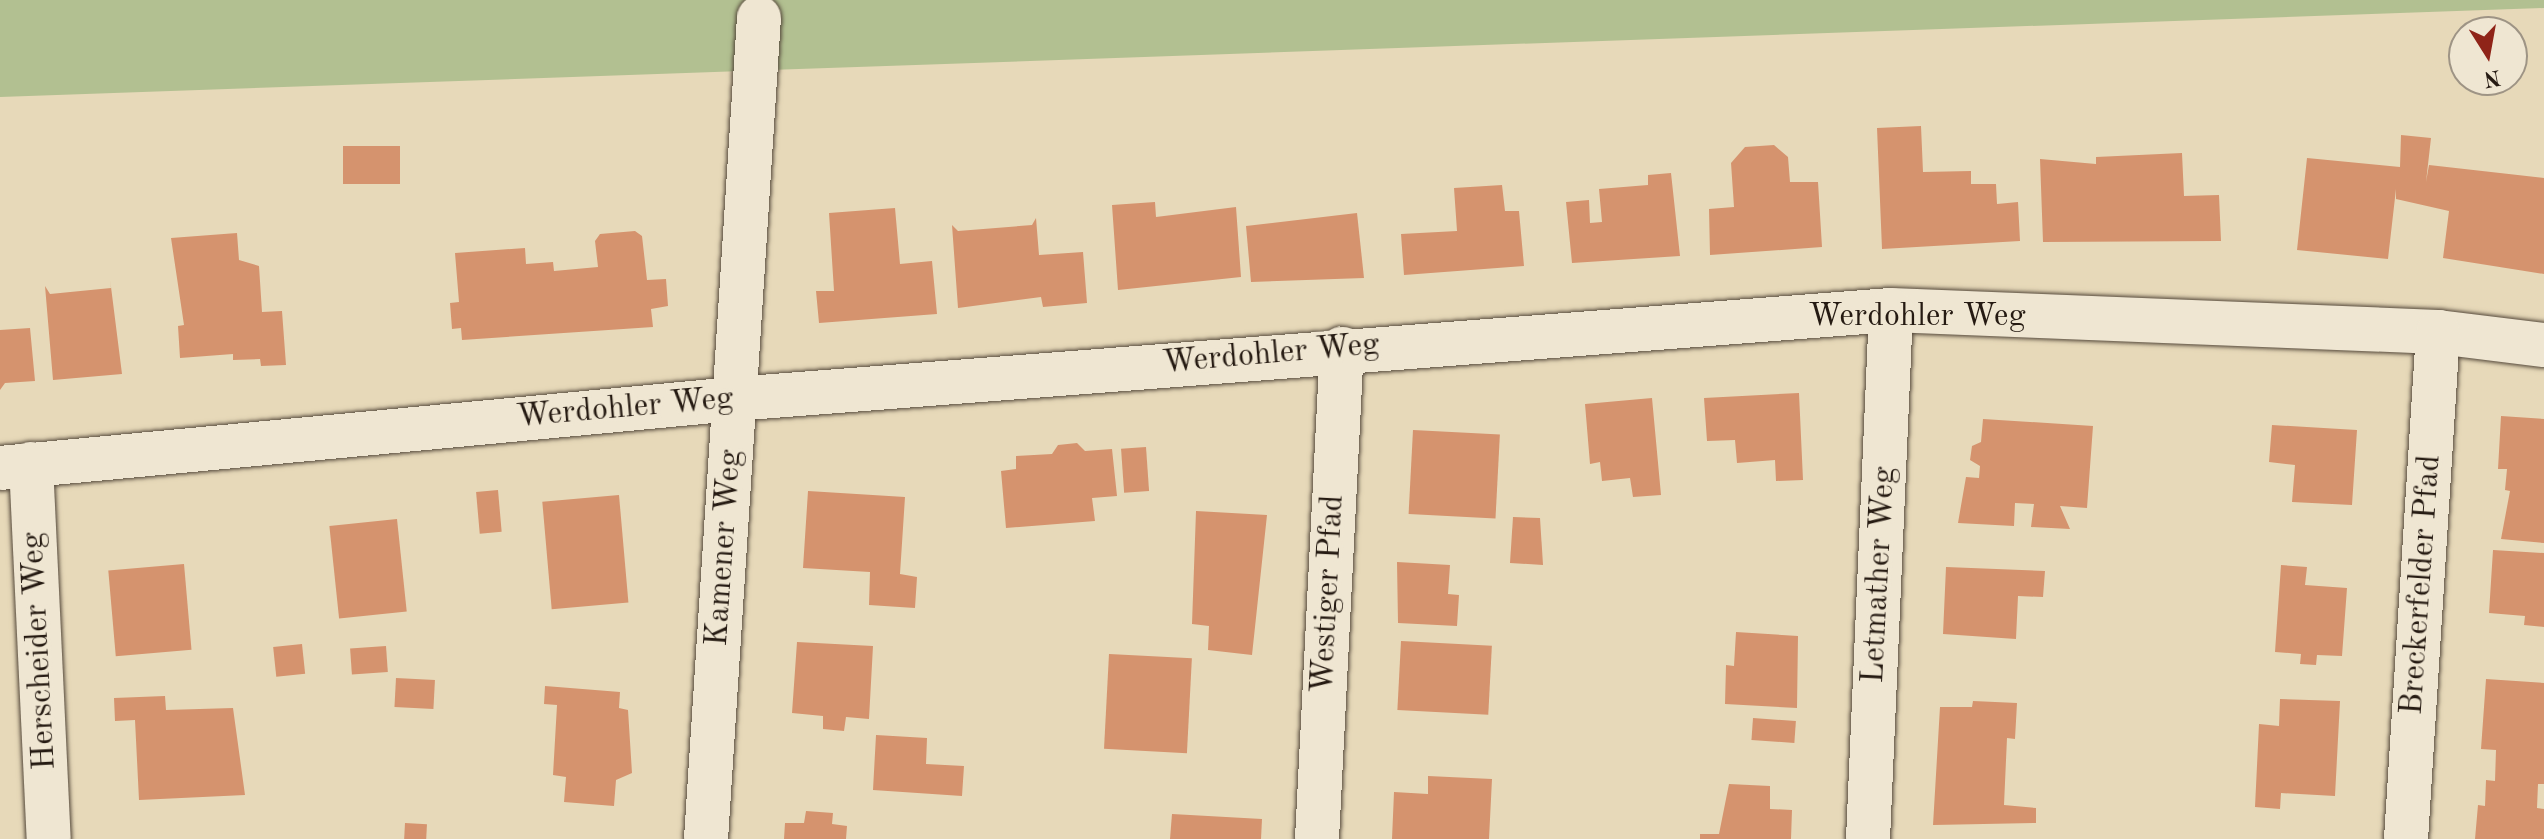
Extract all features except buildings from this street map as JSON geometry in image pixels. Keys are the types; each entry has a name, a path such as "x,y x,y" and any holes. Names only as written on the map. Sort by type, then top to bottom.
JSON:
{"street":[{"name":"Kamener Weg","path":"706,839 759,18"},
{"name":"Werdohler Weg","path":"16,466 734,399 1342,349 1891,310 2438,332 2544,345"},
{"name":"Letmather Weg","path":"1868,839 1891,310"},
{"name":"Breckerfelder Pfad","path":"2406,839 2438,332"},
{"name":"Westiger Pfad","path":"1317,839 1342,349"},
{"name":"Herscheider Weg","path":"16,466 49,839"}],"green space":[{"path":"0,0 2544,0 2544,8 0,97"}]}
